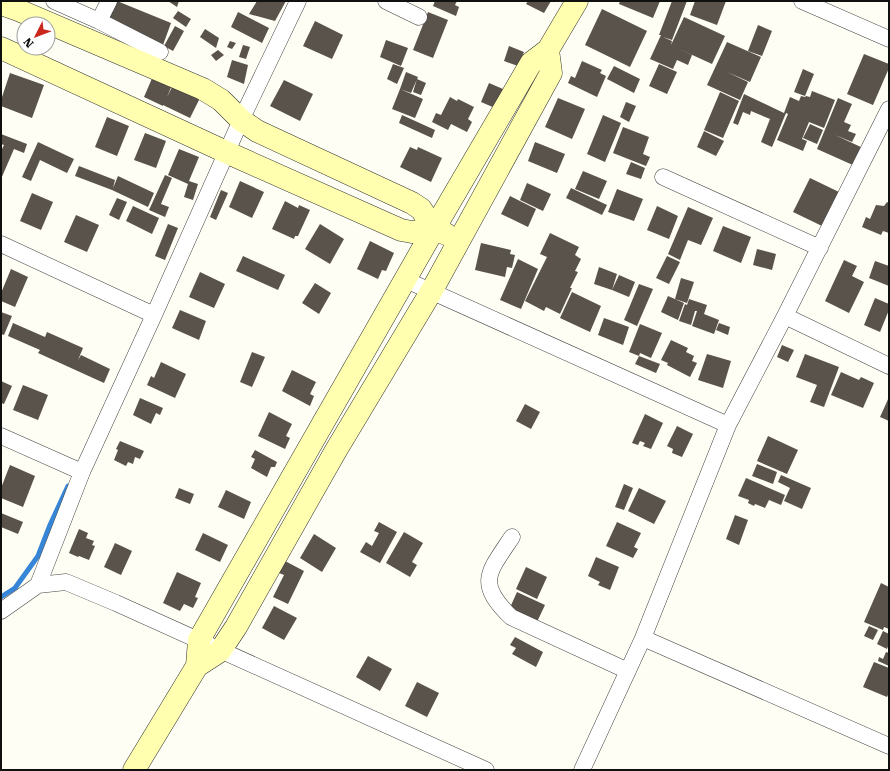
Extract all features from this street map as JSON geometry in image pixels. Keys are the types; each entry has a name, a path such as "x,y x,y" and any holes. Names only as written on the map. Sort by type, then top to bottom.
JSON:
{"street":[{"path":"54,1 99,21 160,52"},
{"path":"99,21 109,1"},
{"path":"38,585 82,472 154,315 226,152 298,1"},
{"path":"386,1 419,17"},
{"path":"197,666 199,640 375,331 406,280 434,228 531,62 548,50 577,1"},
{"path":"802,1 889,39"},
{"path":"1,4 203,89 221,100 241,120 257,131 412,203 421,209 434,228 458,240"},
{"path":"1,48 226,152 401,230 412,232 434,228"},
{"path":"134,770 197,666 220,650 236,627 398,344 431,292 550,73 548,50"},
{"path":"582,770 643,638 728,425 786,316 889,108"},
{"path":"478,153 500,164"},
{"path":"663,177 820,248"},
{"path":"1,244 154,315"},
{"path":"406,280 728,425"},
{"path":"786,316 889,366"},
{"path":"375,331 398,344"},
{"path":"1,436 82,472"},
{"path":"267,521 289,533"},
{"path":"512,537 494,564 489,578 492,594 498,605 511,617 628,671"},
{"path":"1,611 38,585 66,582 199,640 486,770"},
{"path":"643,638 889,746"}],"building":[{"path":"117,1 171,23 163,45 104,22"},
{"path":"168,1 179,1 177,7"},
{"path":"257,1 286,1 275,21 249,14"},
{"path":"435,1 457,1 455,5 459,7 456,16 433,6"},
{"path":"528,1 551,1 544,13 526,4"},
{"path":"620,1 660,1 653,18 619,4"},
{"path":"672,1 687,1 672,40 663,37 672,41 671,45 684,17 725,36 712,64 677,48 692,55 688,65 677,60 673,69 650,59 661,35 659,35"},
{"path":"695,1 726,1 717,25 690,15"},
{"path":"602,9 647,31 630,67 585,45"},
{"path":"178,11 191,19 186,27 173,18"},
{"path":"238,12 269,28 262,43 231,27"},
{"path":"428,12 448,20 433,58 413,50"},
{"path":"315,21 343,35 332,59 303,46"},
{"path":"758,25 772,31 762,56 748,51"},
{"path":"175,26 184,31 173,51 164,46"},
{"path":"205,29 219,38 216,48 200,37"},
{"path":"386,40 408,48 401,66 380,57"},
{"path":"230,41 236,43 232,49 227,47"},
{"path":"727,42 761,57 750,82 727,72 748,82 740,100 707,85"},
{"path":"243,45 250,47 246,59 239,57"},
{"path":"509,46 524,52 518,66 504,61"},
{"path":"218,50 224,55 216,61 211,55"},
{"path":"864,54 889,64 889,68 873,105 847,94"},
{"path":"232,60 248,65 244,84 227,77"},
{"path":"582,61 602,70 600,73 606,76 597,97 568,83 571,76 575,78"},
{"path":"393,64 404,68 397,84 387,79"},
{"path":"659,64 677,72 667,94 649,86"},
{"path":"614,66 640,79 634,93 607,79"},
{"path":"803,69 814,74 805,96 794,92"},
{"path":"406,72 418,77 411,93 400,89"},
{"path":"10,73 44,85 32,118 1,106 1,100"},
{"path":"153,76 172,85 167,97 174,83 201,96 190,118 144,97"},
{"path":"417,79 426,83 421,95 413,92"},
{"path":"284,80 313,94 300,121 270,106"},
{"path":"489,83 503,89 495,108 481,102"},
{"path":"400,89 423,99 415,118 392,109"},
{"path":"812,91 835,100 824,128 809,122 802,139 807,141 803,151 777,140 788,114 786,113 772,147 761,142 770,119 751,111 750,115 743,112 738,125 733,123 744,94 784,113 790,97 799,101 801,96 810,97"},
{"path":"720,92 739,101 723,138 704,130"},
{"path":"450,97 457,101 458,99 474,107 468,119 472,122 467,132 451,124 448,130 432,122 436,113 441,115"},
{"path":"558,98 585,109 572,139 545,127"},
{"path":"838,98 852,104 844,122 851,125 848,131 856,134 852,142 835,135 863,148 855,166 817,149"},
{"path":"626,102 636,106 629,122 620,117"},
{"path":"402,115 435,130 432,138 399,123"},
{"path":"603,115 621,123 605,162 587,154"},
{"path":"107,117 129,126 117,156 95,147"},
{"path":"810,124 823,130 817,144 803,138"},
{"path":"623,127 649,137 643,154 650,157 646,166 613,153"},
{"path":"704,131 724,141 716,156 697,147"},
{"path":"145,133 166,141 156,168 134,160"},
{"path":"1,134 27,144 24,153 14,149 1,179 1,151 4,145 1,144"},
{"path":"38,142 74,159 67,173 40,160 31,181 22,177"},
{"path":"535,142 565,154 557,173 528,161"},
{"path":"410,147 417,150 418,147 442,158 431,182 400,167"},
{"path":"179,149 199,157 189,181 198,184 193,200 184,197 188,184 168,175"},
{"path":"631,162 645,168 641,179 626,174"},
{"path":"79,166 115,180 113,188 118,176 154,193 148,207 112,190 75,176"},
{"path":"583,171 607,181 599,199 575,189"},
{"path":"165,175 172,178 161,204 169,207 165,217 149,210"},
{"path":"810,178 839,192 822,226 793,212"},
{"path":"240,181 264,192 252,218 229,207"},
{"path":"527,183 551,194 543,211 520,200"},
{"path":"571,188 607,205 602,215 566,198"},
{"path":"617,189 643,199 634,221 608,212"},
{"path":"221,190 228,193 216,220 210,217"},
{"path":"32,193 53,202 41,230 20,221"},
{"path":"510,196 536,209 528,227 501,214"},
{"path":"117,198 127,202 119,220 109,215"},
{"path":"285,201 298,208 299,205 310,210 298,236 295,236 294,239 272,229"},
{"path":"887,202 889,203 889,233 883,231 881,235 862,227 866,217 870,219 876,205 884,206"},
{"path":"133,206 159,218 152,234 126,221"},
{"path":"657,206 678,216 669,239 647,230"},
{"path":"688,207 713,218 701,245 688,240 680,260 668,254"},
{"path":"76,215 99,225 87,252 64,242"},
{"path":"168,224 178,228 165,260 155,256"},
{"path":"320,224 344,239 330,264 305,249"},
{"path":"723,226 751,237 741,263 713,251"},
{"path":"550,233 579,247 575,255 581,259 575,271 578,272 570,288 572,288 560,314 546,307 544,311 525,301 547,257 540,254"},
{"path":"370,241 394,253 386,271 382,270 378,279 357,269"},
{"path":"481,243 511,250 510,254 515,255 512,268 507,267 505,277 475,270"},
{"path":"757,249 776,254 772,270 753,265"},
{"path":"243,256 285,275 278,290 236,271"},
{"path":"667,256 680,262 669,284 656,278"},
{"path":"518,259 538,269 521,309 500,300"},
{"path":"844,260 857,266 852,276 864,282 849,313 825,301"},
{"path":"875,261 889,266 889,286 869,278"},
{"path":"599,267 617,274 612,290 594,284"},
{"path":"11,269 28,277 15,307 1,301 1,293"},
{"path":"200,272 225,284 214,308 189,297"},
{"path":"619,275 635,282 629,297 612,290"},
{"path":"681,278 694,282 687,303 675,299"},
{"path":"315,283 331,293 319,314 302,303"},
{"path":"639,284 653,289 637,326 624,320"},
{"path":"572,292 601,306 590,332 560,318"},
{"path":"668,296 684,303 678,320 661,312"},
{"path":"875,298 889,304 889,310 880,332 864,325"},
{"path":"689,299 707,305 704,314 719,320 714,334 692,326 697,311 695,311 691,325 679,321 685,304 687,305"},
{"path":"180,310 206,321 199,340 172,328"},
{"path":"1,312 12,316 4,335 1,334"},
{"path":"604,318 629,327 623,345 598,335"},
{"path":"13,323 45,337 47,332 83,348 78,360 81,355 110,369 104,383 38,353 40,350 8,336"},
{"path":"719,323 730,327 728,335 716,330"},
{"path":"640,324 662,333 651,358 640,353 639,356 629,352"},
{"path":"671,340 688,348 686,352 694,356 692,361 697,363 690,377 667,365 668,363 661,360"},
{"path":"782,345 794,350 788,362 777,357"},
{"path":"252,352 265,357 252,387 240,382"},
{"path":"707,354 731,361 723,388 698,380"},
{"path":"805,354 839,367 824,407 810,402 817,385 796,377"},
{"path":"639,356 660,364 656,373 635,364"},
{"path":"161,362 186,374 175,398 147,385 151,376 154,378"},
{"path":"292,370 316,382 310,394 314,396 310,406 282,391"},
{"path":"841,372 859,380 861,377 874,383 863,408 831,395"},
{"path":"1,381 12,386 4,404 1,403"},
{"path":"23,385 48,395 38,420 13,410"},
{"path":"889,397 889,421 880,417"},
{"path":"140,398 163,408 160,415 156,413 151,424 133,415"},
{"path":"525,404 540,412 531,429 516,421"},
{"path":"269,412 292,424 286,436 290,438 285,449 258,436"},
{"path":"645,414 663,423 651,449 643,446 645,443 640,441 638,445 632,443"},
{"path":"677,426 693,434 682,457 672,453 673,449 667,446"},
{"path":"768,436 798,450 787,474 757,461"},
{"path":"120,441 144,451 140,459 135,457 133,464 128,462 126,466 114,460 118,450 116,449"},
{"path":"255,450 277,462 275,467 271,467 267,477 251,468 255,459 251,457"},
{"path":"757,464 777,472 773,484 752,476"},
{"path":"10,465 35,476 23,507 1,498 1,488"},
{"path":"781,475 811,488 802,509 784,501 790,488 778,482"},
{"path":"746,478 785,495 781,505 769,500 765,508 755,504 754,506 748,503 749,500 738,496"},
{"path":"624,484 633,488 624,510 615,507"},
{"path":"179,488 194,494 190,504 175,498"},
{"path":"639,488 666,501 654,524 628,511"},
{"path":"226,490 251,502 244,519 218,507"},
{"path":"1,513 23,522 18,534 1,527"},
{"path":"735,515 748,520 739,545 726,539"},
{"path":"379,522 397,532 380,563 360,552 366,542 372,546 379,533 374,531"},
{"path":"617,522 641,533 634,547 638,549 633,558 606,546"},
{"path":"79,529 88,533 86,538 94,541 92,545 95,546 89,560 69,553"},
{"path":"404,532 423,543 412,562 417,565 410,577 386,563"},
{"path":"203,533 228,545 220,562 195,550"},
{"path":"314,534 336,548 322,572 300,558"},
{"path":"115,543 132,551 121,575 104,567"},
{"path":"596,557 619,567 610,590 598,585 600,582 588,576"},
{"path":"285,561 304,571 288,604 273,597 284,575 279,573"},
{"path":"526,567 547,577 537,599 516,589"},
{"path":"177,572 201,583 195,597 198,598 193,608 184,604 180,611 163,603"},
{"path":"881,583 889,587 889,629 884,627 883,630 864,622"},
{"path":"517,592 545,605 536,624 508,612"},
{"path":"274,606 297,618 284,640 262,628"},
{"path":"869,626 878,630 873,640 864,636"},
{"path":"883,631 889,634 889,644 887,649 877,644"},
{"path":"515,637 543,652 536,667 512,654 516,648 510,645"},
{"path":"886,652 889,653 889,666 878,661 879,657 883,659"},
{"path":"368,656 392,669 380,691 356,677"},
{"path":"874,662 889,668 889,693 887,697 863,687"},
{"path":"417,682 439,693 427,717 405,706"}],"waterway":[{"path":"1,597 15,588 38,556 68,486"}]}
